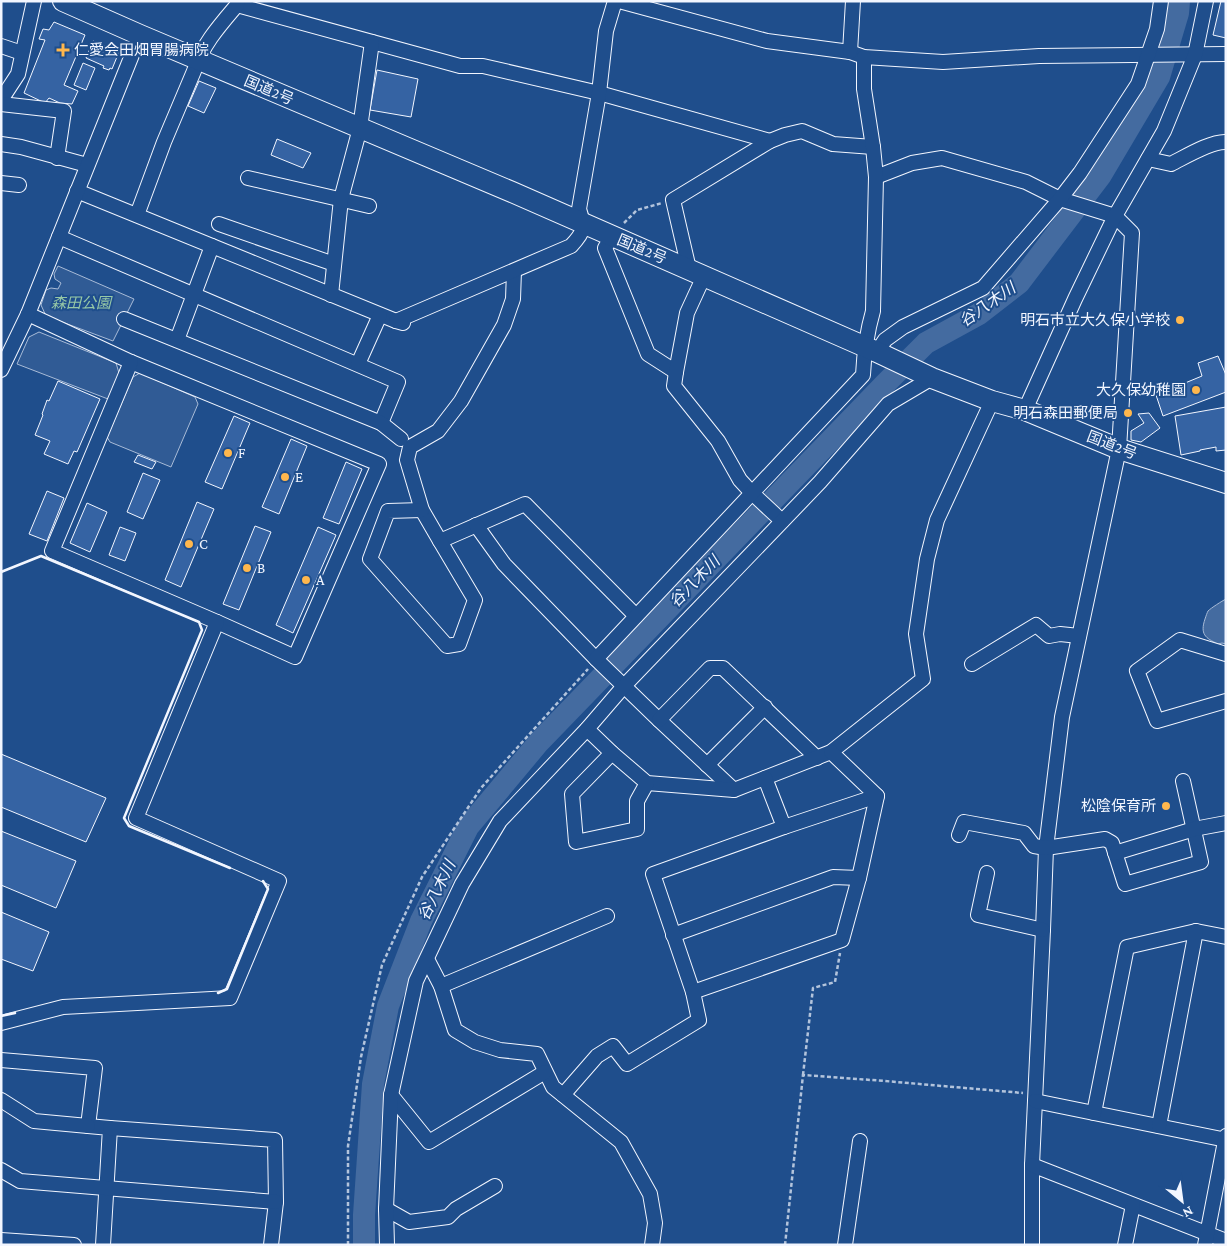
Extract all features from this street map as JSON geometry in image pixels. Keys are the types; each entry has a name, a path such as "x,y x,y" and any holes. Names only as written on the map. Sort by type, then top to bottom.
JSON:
{"highway":[{"name":"国道2号","path":"62,1 697,272 932,378 992,401 1025,410 1119,449 1226,483"}],"street":[{"path":"1,100 18,74 34,1"},
{"path":"77,190 402,323 571,246 581,236 583,224 579,209 606,31 615,1"},
{"path":"619,1 659,6 767,41 850,52 864,57 943,62 1039,56 1226,54"},
{"path":"850,52 853,1"},
{"path":"871,350 903,327 983,288 1060,199 1080,174 1138,84 1151,54 1161,1"},
{"path":"1025,410 1115,216 1164,131 1195,54 1206,1"},
{"path":"136,215 198,60 215,32 237,3 460,66 483,66 598,93 770,141"},
{"path":"1,370 28,314 140,35"},
{"path":"331,295 342,199 360,128 372,42"},
{"path":"1,46 22,53"},
{"path":"596,659 862,375 871,350 868,329 873,311 876,177 864,89 864,57"},
{"path":"1,104 64,110 57,158"},
{"path":"782,521 740,480 718,440 674,386 687,313 697,272 673,200 770,141 785,135 802,132 833,144 873,147"},
{"path":"1148,159 1171,164 1192,152 1220,142 1226,142"},
{"path":"1,144 21,147 87,165"},
{"path":"876,177 912,163 942,158 1026,182 1060,199 1115,216 1132,233 1119,449 1062,717 1046,848 1032,1165 1032,1245"},
{"path":"248,178 369,206"},
{"path":"1,183 20,185"},
{"path":"218,224 334,264"},
{"path":"612,236 605,248 648,354 676,372"},
{"path":"59,238 398,382 381,423"},
{"path":"177,340 212,246"},
{"path":"422,510 388,510 370,559 448,646 459,644 475,600 422,510 407,460 410,447 438,431 461,401 504,324 513,299 514,271"},
{"path":"28,314 131,362 379,464 295,657 52,551 131,362"},
{"path":"358,364 380,315"},
{"path":"124,319 381,423 401,440"},
{"path":"387,1245 386,1209 391,1096 416,981 462,884 500,821 624,686 820,482 888,404 932,378"},
{"path":"587,728 612,753 647,782 734,790 832,752 923,679 916,634 927,559 936,520 992,401"},
{"path":"440,541 525,504 636,616"},
{"path":"476,525 504,564 596,659 658,720 734,790"},
{"path":"1,1023 63,1007 230,998 279,881 136,818 217,622"},
{"path":"972,664 1036,625 1049,636 1060,634 1079,636"},
{"path":"1226,654 1180,640 1137,671 1157,721 1226,701"},
{"path":"658,720 710,668 723,668 817,758"},
{"path":"707,765 764,707"},
{"path":"832,752 877,796"},
{"path":"612,753 572,794 576,842 637,829 637,802 647,782"},
{"path":"765,778 784,827"},
{"path":"959,835 964,822 1024,833 1034,846 1046,848 1105,839 1112,842 1125,884 1200,862 1183,782"},
{"path":"563,1096 597,1056 612,1046 627,1064 699,1020 693,992 653,874 877,796"},
{"path":"693,992 842,940 859,878 877,796"},
{"path":"1115,853 1194,829 1226,823"},
{"path":"987,872 978,915 1043,930"},
{"path":"673,935 832,877 859,878"},
{"path":"442,986 607,916"},
{"path":"1094,1113 1127,947 1196,931 1226,937"},
{"path":"1159,1126 1196,931"},
{"path":"426,959 442,986 455,1030 475,1042 500,1050 537,1054 553,1087 621,1142 650,1194 655,1223 652,1245"},
{"path":"1,1060 95,1068 88,1126"},
{"path":"391,1096 429,1142 546,1072"},
{"path":"1036,1098 1094,1113 1226,1139 1206,1239"},
{"path":"1,1100 34,1121 275,1140 276,1202 271,1245"},
{"path":"102,1245 110,1128"},
{"path":"845,1245 860,1141"},
{"path":"1032,1165 1133,1205 1206,1239 1226,1241"},
{"path":"1,1170 20,1181 276,1202"},
{"path":"386,1209 409,1222 448,1217 456,1209 495,1186"},
{"path":"1125,1245 1133,1205"},
{"path":"1,1240 74,1245"}],"path":[{"path":"612,236 637,210 673,200"},
{"path":"785,1245 812,988 835,982 842,940"},
{"path":"803,1076 894,1082 1036,1098"}],"shaded area":[{"name":"森田公園","path":"58,266 134,299 113,341 46,316 41,305 46,290 51,288 58,289 61,283 55,279 54,274"},
{"path":"39,332 116,363 119,373 108,399 17,364 29,337"},
{"path":"140,373 195,397 198,404 171,467 110,442 107,437 133,377"},
{"path":"1226,599 1226,644 1218,644 1205,635 1203,628 1208,611"}],"building":[{"path":"1221,1 1226,1 1226,38 1213,35"},
{"path":"54,22 85,35 64,85 78,91 72,104 60,103 49,98 45,103 24,93 45,40 39,39 43,29 49,30"},
{"path":"93,41 119,52 112,69 103,68 104,66 86,58"},
{"path":"83,63 95,68 86,90 74,85"},
{"path":"377,70 418,79 411,117 370,110"},
{"path":"199,81 216,88 204,113 188,106"},
{"path":"277,139 311,153 303,168 271,155"},
{"path":"1218,356 1226,375 1226,392 1163,416 1156,395 1202,376 1198,363"},
{"path":"58,381 100,399 77,452 74,451 68,464 44,454 50,441 35,435 47,400 49,401"},
{"path":"1226,407 1226,450 1216,451 1216,447 1181,455 1175,416"},
{"path":"1149,413 1160,428 1141,442 1131,440 1131,431 1144,423 1138,414"},
{"name":"F","path":"234,416 250,423 222,489 205,482"},
{"name":"E","path":"291,439 307,446 279,514 262,507"},
{"path":"138,455 156,462 152,469 134,462"},
{"path":"346,462 362,469 339,524 323,518"},
{"path":"143,473 160,480 143,519 127,512"},
{"path":"47,491 64,498 47,541 29,534"},
{"name":"C","path":"197,502 214,509 181,587 165,580"},
{"path":"87,503 107,512 90,552 70,543"},
{"name":"B","path":"255,526 271,532 239,610 223,604"},
{"path":"120,527 136,533 125,561 109,555"},
{"name":"A","path":"318,527 336,535 293,633 276,625"},
{"path":"1,754 106,798 86,842 1,807"},
{"path":"1,831 76,861 56,908 1,885"},
{"path":"1,912 49,932 33,971 1,959"}],"waterway":[{"name":"谷八木川","path":"364,1245 364,1215 373,1084 388,1006 421,921 468,827 539,742 926,343 979,314 1019,283 1101,175 1159,77 1178,13 1179,1"}],"wall":[{"path":"1,572 41,556 199,622 202,630 124,818 129,826 230,868"},
{"path":"218,993 227,989 268,889 263,881"},
{"path":"1,1016 15,1013"}],"place":[{"name":"仁愛会田畑胃腸病院","path":"63,50"},
{"name":"明石市立大久保小学校","path":"1180,320"},
{"name":"大久保幼稚園","path":"1196,390"},
{"name":"明石森田郵便局","path":"1128,413"},
{"name":"F","path":"228,453"},
{"name":"E","path":"285,477"},
{"name":"C","path":"189,544"},
{"name":"B","path":"247,568"},
{"name":"A","path":"306,580"},
{"name":"松陰保育所","path":"1166,806"}]}
